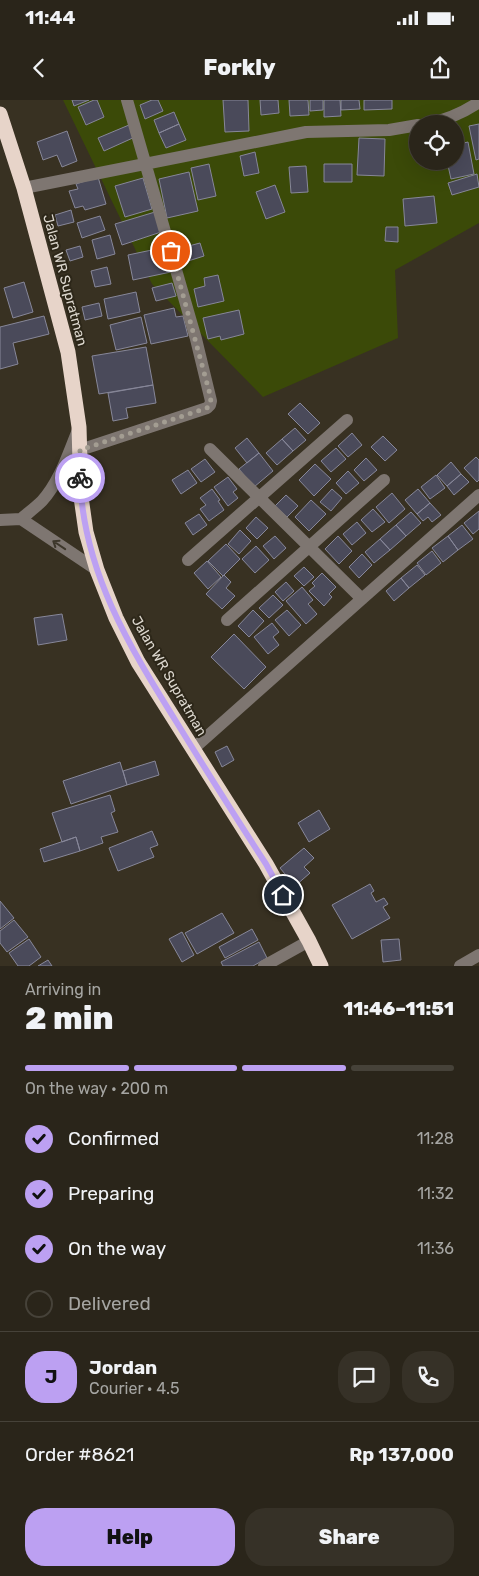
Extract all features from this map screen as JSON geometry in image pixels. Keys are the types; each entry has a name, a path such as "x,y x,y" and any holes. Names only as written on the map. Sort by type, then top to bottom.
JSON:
{"highway":[{"name":"Jalan WR Supratman","path":"0,114 24,188 68,352 79,427 82,505 86,532 97,570 116,618 138,662 266,864 321,966"}],"street":[{"path":"80,450 207,408 210,405 211,398 196,339 127,100"},
{"path":"457,115 479,102"},
{"path":"24,188 306,132 389,130 409,127"},
{"path":"188,560 347,420"},
{"path":"0,520 21,519 42,502 62,471 79,427"},
{"path":"210,449 362,598"},
{"path":"227,620 384,480"},
{"path":"193,749 479,495"},
{"path":"21,519 97,570"},
{"path":"264,966 309,941"},
{"path":"460,966 479,955"}],"green space":[{"path":"63,100 479,100 479,223 395,270 398,338 263,397 152,284"}],"building":[{"path":"72,100 89,100 74,106"},
{"path":"97,100 104,117 86,125 78,107"},
{"path":"152,100 158,100 163,111 145,119 140,105"},
{"path":"223,100 248,100 249,131 225,132"},
{"path":"260,100 278,100 279,113 261,115"},
{"path":"289,100 308,100 309,115 290,116"},
{"path":"310,100 323,100 323,110 310,111"},
{"path":"324,100 340,100 341,116 324,117"},
{"path":"341,100 359,100 360,109 341,110"},
{"path":"364,100 392,100 392,109 364,110"},
{"path":"174,112 179,124 159,133 154,120"},
{"path":"179,124 186,140 166,148 159,133"},
{"path":"479,124 479,159 476,160 469,126"},
{"path":"129,125 135,137 104,151 98,138"},
{"path":"67,131 77,161 62,167 57,155 43,160 37,142"},
{"path":"359,138 385,139 384,176 357,175"},
{"path":"468,142 474,174 451,179 449,170 464,170 464,143"},
{"path":"255,152 259,173 244,176 240,156"},
{"path":"209,164 216,196 198,200 191,168"},
{"path":"324,164 352,164 352,182 324,182"},
{"path":"306,166 308,192 291,193 289,167"},
{"path":"189,172 198,211 167,218 159,179"},
{"path":"477,174 479,187 452,195 448,183"},
{"path":"98,177 106,204 85,210 83,206 75,208 69,191 78,189 76,184"},
{"path":"143,178 152,209 125,217 115,186"},
{"path":"275,185 285,212 266,219 256,192"},
{"path":"434,196 437,223 405,226 403,199"},
{"path":"71,210 74,222 58,226 55,215"},
{"path":"155,212 161,232 122,245 115,224"},
{"path":"100,216 105,230 82,238 77,223"},
{"path":"386,227 398,227 398,242 385,241"},
{"path":"110,235 115,254 97,259 92,240"},
{"path":"200,243 204,256 185,262 181,248"},
{"path":"80,246 83,257 70,261 66,250"},
{"path":"166,247 171,272 133,280 128,255"},
{"path":"107,267 111,284 95,287 91,271"},
{"path":"218,275 224,301 198,307 194,289 205,286 204,278"},
{"path":"24,282 33,312 13,318 4,288"},
{"path":"172,283 176,296 156,301 152,288"},
{"path":"136,292 140,312 108,319 104,299"},
{"path":"99,303 102,316 85,320 82,307"},
{"path":"174,308 176,317 183,316 188,336 151,344 144,315"},
{"path":"239,310 244,334 221,340 220,336 208,339 203,318"},
{"path":"44,316 49,334 13,343 18,364 0,369 0,327"},
{"path":"141,317 147,343 116,350 110,325"},
{"path":"146,347 153,385 99,394 92,356"},
{"path":"153,385 156,403 126,408 128,418 113,421 108,393"},
{"path":"300,403 320,423 308,434 288,414"},
{"path":"295,428 306,440 293,451 282,439"},
{"path":"352,433 362,445 348,457 338,446"},
{"path":"383,436 397,450 385,461 371,447"},
{"path":"247,438 259,453 247,463 235,448"},
{"path":"282,439 293,451 277,465 266,453"},
{"path":"336,448 346,459 331,472 321,461"},
{"path":"259,453 273,471 254,487 239,469"},
{"path":"476,457 479,460 479,480 477,482 464,468"},
{"path":"366,458 377,470 364,481 354,470"},
{"path":"205,459 215,472 201,482 191,469"},
{"path":"451,462 461,474 447,486 437,475"},
{"path":"315,464 331,479 314,496 299,480"},
{"path":"188,470 197,483 181,494 172,480"},
{"path":"348,471 359,483 346,494 336,483"},
{"path":"461,474 469,482 454,495 447,486"},
{"path":"436,475 445,488 430,499 421,487"},
{"path":"228,477 237,489 233,492 238,498 228,506 214,487"},
{"path":"212,489 224,510 209,521 200,509 206,505 200,498"},
{"path":"332,489 342,498 331,511 320,502"},
{"path":"418,489 430,503 417,514 405,500"},
{"path":"392,493 405,509 389,523 376,507"},
{"path":"286,495 298,506 287,517 275,506"},
{"path":"311,500 326,514 309,531 295,517"},
{"path":"430,503 441,515 432,522 428,517 423,521 417,514"},
{"path":"373,509 385,522 372,532 361,520"},
{"path":"479,511 479,529 473,534 464,523"},
{"path":"411,512 421,523 406,536 396,525"},
{"path":"199,514 207,525 193,535 185,523"},
{"path":"256,517 268,528 257,539 246,528"},
{"path":"357,522 366,533 352,545 343,534"},
{"path":"396,525 406,536 390,550 380,539"},
{"path":"462,525 473,539 458,550 448,536"},
{"path":"240,530 251,541 239,554 228,544"},
{"path":"275,536 286,548 274,559 263,546"},
{"path":"338,536 352,551 339,564 325,549"},
{"path":"448,536 458,550 443,562 432,548"},
{"path":"380,539 390,550 374,563 365,552"},
{"path":"226,544 240,559 223,576 208,561"},
{"path":"256,546 269,560 255,573 242,559"},
{"path":"432,551 441,563 426,575 417,563"},
{"path":"362,554 372,565 359,578 349,567"},
{"path":"207,561 221,577 208,589 194,573"},
{"path":"417,565 425,575 409,588 401,578"},
{"path":"304,567 314,577 304,586 294,576"},
{"path":"322,573 336,587 329,594 332,597 324,606 309,591 315,586 312,583"},
{"path":"224,575 231,582 226,588 235,596 222,609 206,594"},
{"path":"401,578 409,588 394,601 386,591"},
{"path":"286,582 294,591 283,601 275,592"},
{"path":"302,587 313,600 308,604 317,614 306,624 286,601"},
{"path":"273,595 283,605 269,618 259,608"},
{"path":"253,610 264,621 249,637 238,626"},
{"path":"287,610 301,625 289,636 275,620"},
{"path":"62,614 67,640 38,645 34,618"},
{"path":"272,623 279,632 273,637 279,645 268,654 254,637"},
{"path":"234,634 266,667 244,689 211,657"},
{"path":"227,746 234,760 222,767 215,752"},
{"path":"155,761 159,775 127,785 123,771"},
{"path":"120,762 127,785 71,804 63,781"},
{"path":"110,795 115,811 111,813 118,832 101,837 103,843 80,851 76,837 62,842 52,813"},
{"path":"319,810 330,829 309,842 298,823"},
{"path":"152,831 158,845 150,848 154,857 118,871 109,848"},
{"path":"76,837 80,851 44,862 40,849"},
{"path":"304,848 314,858 304,867 310,873 295,886 280,868"},
{"path":"370,884 374,891 371,893 376,902 384,898 388,904 383,907 390,918 352,939 332,905"},
{"path":"0,901 14,918 0,929"},
{"path":"222,913 234,933 197,954 185,933"},
{"path":"14,920 28,937 7,952 0,943 0,931"},
{"path":"252,929 258,940 225,958 219,947"},
{"path":"182,932 194,955 182,962 169,939"},
{"path":"29,939 41,957 29,966 18,966 9,953"},
{"path":"399,939 401,960 383,962 381,940"},
{"path":"259,942 267,958 253,966 223,966 221,962"},
{"path":"48,960 52,966 38,966"}],"way so far":[{"path":"80,478 80,450 207,408 210,405 211,398 200,354 171,251"}],"route":[{"path":"80,478 86,532 97,570 116,618 138,662 266,864 283,895"}]}
